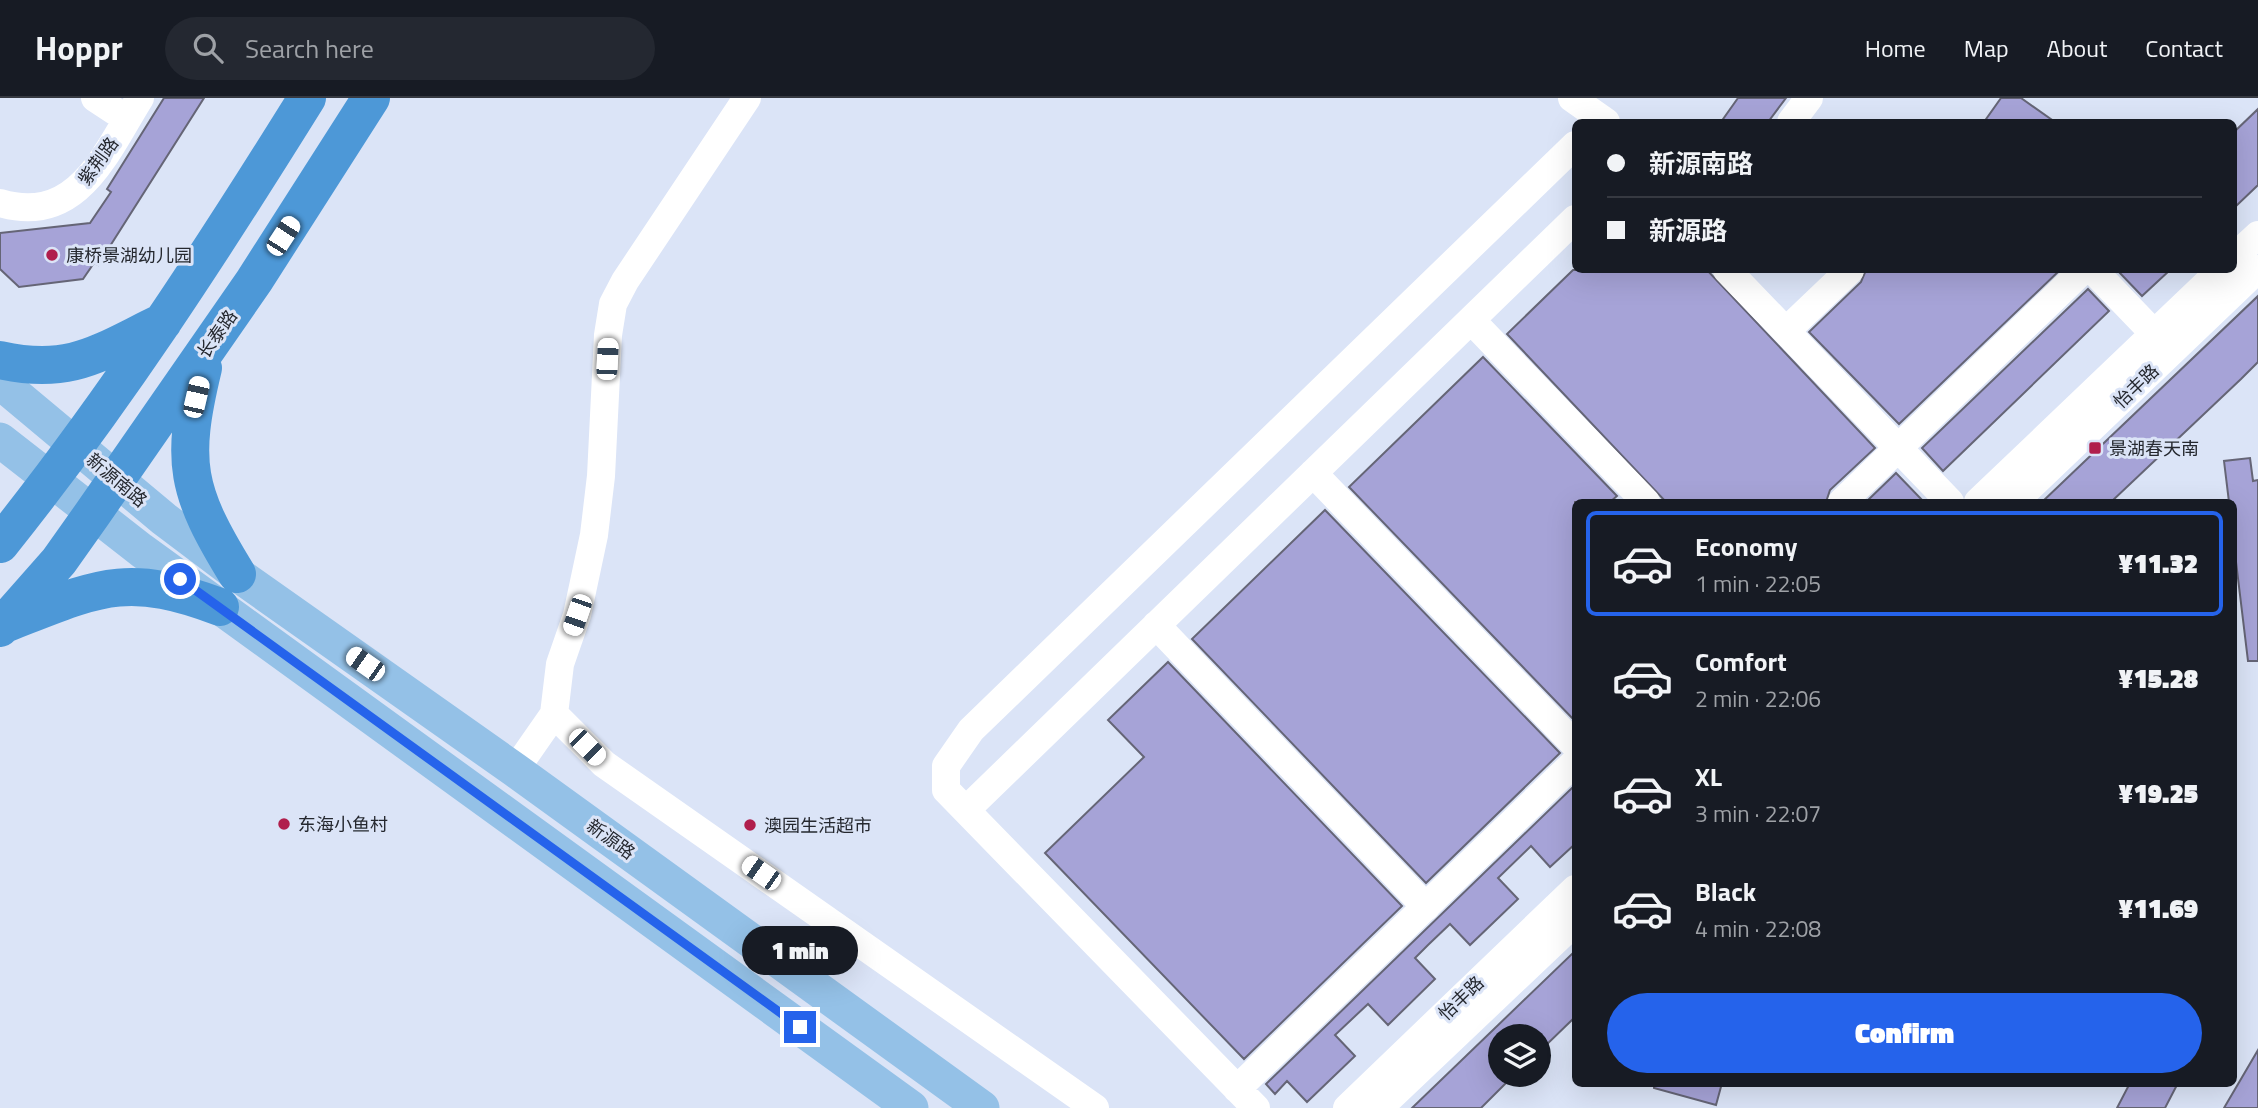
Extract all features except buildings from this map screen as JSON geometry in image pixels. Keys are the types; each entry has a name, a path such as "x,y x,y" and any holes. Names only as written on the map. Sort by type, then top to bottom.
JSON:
{"highway":[{"path":"0,544 76,446 165,321 307,98"},
{"name":"长泰路","path":"1,626 59,561 93,513 254,281 371,98"},
{"path":"0,360 31,367 65,366 165,321"},
{"path":"208,347 190,422 189,468 211,531 237,574"},
{"path":"1,626 107,587 135,585 178,591 220,607"}],"main road":[{"name":"新源南路","path":"0,382 164,520 237,574"},
{"path":"0,440 49,480 220,607 911,1108"},
{"name":"新源路","path":"237,574 515,770 982,1108"}],"street":[{"path":"94,98 134,108"},
{"path":"515,770 554,714 560,664 577,615 594,535 613,304 625,281 747,98"},
{"path":"1572,98 1597,119"},
{"path":"1793,119 1809,98"},
{"name":"紫荆路","path":"0,204 18,209 44,208 68,198 87,181 134,108"},
{"path":"1572,148 971,730 946,766 946,790 1247,1099 1426,906 1572,765"},
{"path":"966,810 1572,222"},
{"path":"2237,254 2258,234"},
{"name":"怡丰路","path":"1981,499 2163,342 2258,269"},
{"path":"1730,273 1947,499"},
{"path":"1786,331 1847,273"},
{"path":"1845,499 2079,273"},
{"path":"2096,273 2163,342"},
{"name":"怡丰路","path":"2017,499 2163,342 2219,273"},
{"path":"1471,320 1643,499"},
{"path":"1313,473 1572,742"},
{"path":"1156,625 1426,906"},
{"path":"554,714 604,764 1096,1108"},
{"name":"怡丰路","path":"1347,1108 1572,892"},
{"name":"怡丰路","path":"1379,1108 1572,925"}],"place":[{"name":"康桥景湖幼儿园","path":"52,255"},
{"name":"景湖春天南","path":"2095,448"},
{"name":"东海小鱼村","path":"284,824"},
{"name":"澳园生活超市","path":"750,825"}],"route":[{"path":"180,579 800,1027"}]}
